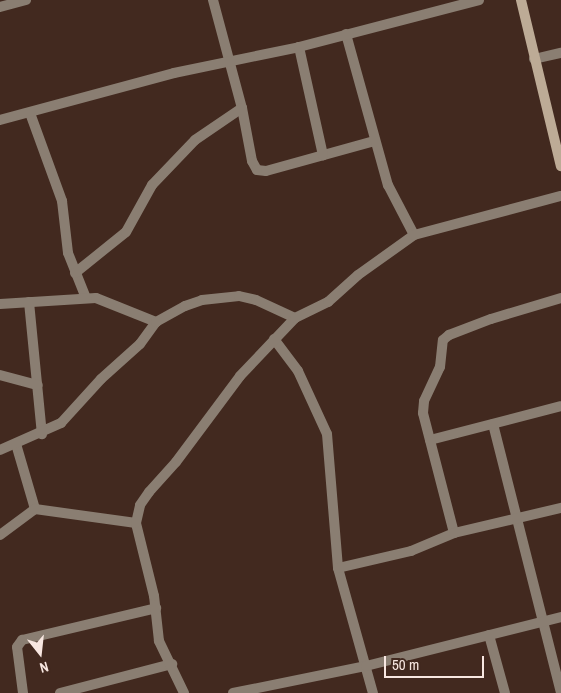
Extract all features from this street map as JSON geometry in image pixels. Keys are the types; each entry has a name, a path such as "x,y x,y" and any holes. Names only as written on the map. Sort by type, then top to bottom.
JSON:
{"main road":[{"path":"521,0 561,166"}],"street":[{"path":"0,7 26,0"},
{"path":"213,0 242,108 252,161 257,170 266,171 374,140"},
{"path":"0,120 228,59 299,47 479,0"},
{"path":"346,34 388,185 410,223 414,235"},
{"path":"299,47 323,155"},
{"path":"534,60 561,53"},
{"path":"75,273 126,232 152,185 195,140 242,108"},
{"path":"30,113 62,200 65,242 75,273 86,298"},
{"path":"184,693 172,664 159,642 156,608 136,523 140,505 149,492 176,462 240,376 295,318 328,302 414,235 561,196"},
{"path":"0,450 42,434 61,424 101,380 140,344 156,322 202,300 239,296 256,300 295,318"},
{"path":"0,304 86,298 108,301 156,322"},
{"path":"454,534 423,413 424,401 440,367 443,340 449,334 491,319 561,298"},
{"path":"29,302 42,434"},
{"path":"274,339 298,371 327,434 338,568 373,693"},
{"path":"0,375 38,385"},
{"path":"430,440 561,406"},
{"path":"493,424 561,693"},
{"path":"16,444 36,509"},
{"path":"338,568 412,551 454,534 561,508"},
{"path":"0,535 36,509 136,523"},
{"path":"24,693 17,654 22,640 156,608"},
{"path":"233,693 366,666 561,617"},
{"path":"488,635 505,693"},
{"path":"60,693 172,664"}]}
